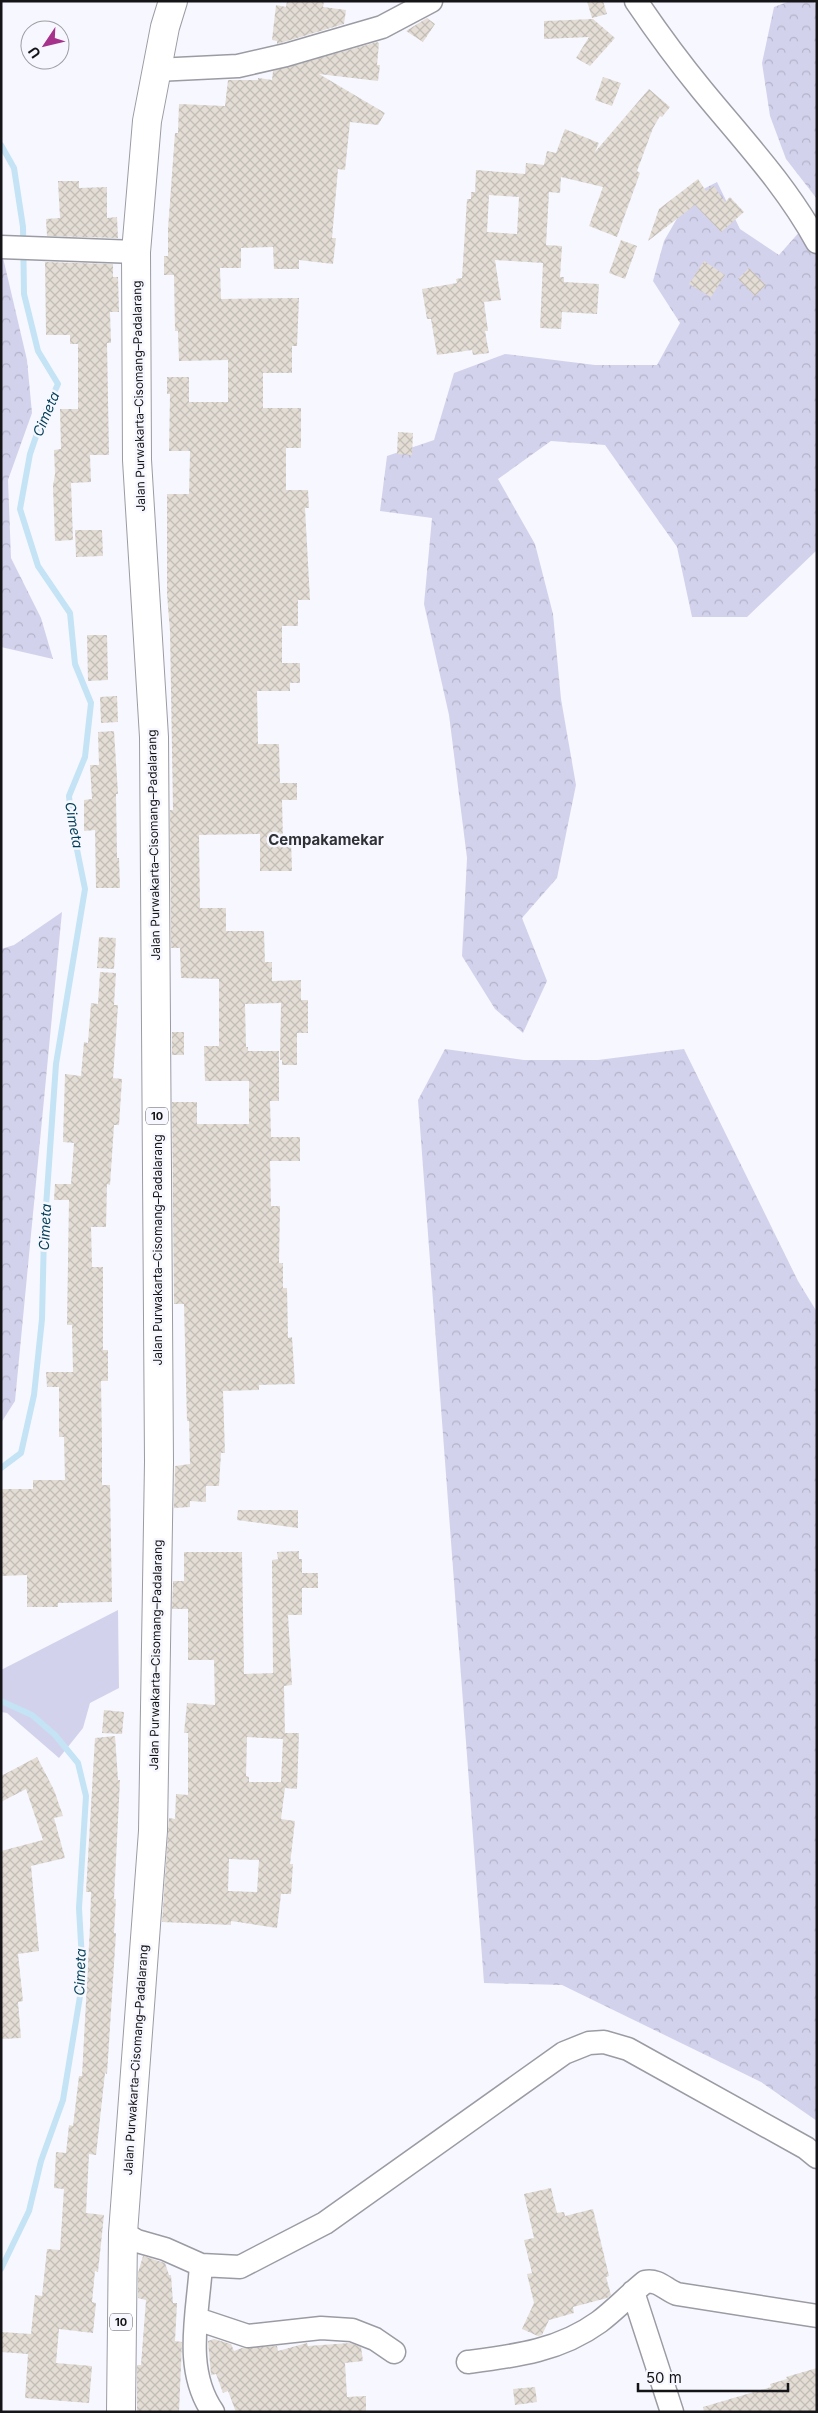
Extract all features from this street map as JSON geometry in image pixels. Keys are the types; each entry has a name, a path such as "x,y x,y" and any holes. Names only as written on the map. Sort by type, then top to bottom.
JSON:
{"highway":[{"name":"Jalan Purwakarta–Cisomang–Padalarang","path":"121,2412 123,2233 153,1831 159,1462 154,737 137,460 136,252 147,121 156,70 173,1"}],"street":[{"path":"156,70 238,66 286,54 382,27 431,1"},
{"path":"636,1 702,91 775,175 804,218 817,242"},
{"path":"3,247 136,252"},
{"path":"123,2233 137,2241 166,2249 202,2265 240,2267 325,2223 443,2141 494,2101 564,2054 589,2043 604,2042 628,2049 806,2148 817,2157"},
{"path":"202,2265 194,2354 195,2371 213,2412"},
{"path":"468,2362 534,2352 575,2337 604,2318 645,2282 650,2281 661,2284 677,2294 817,2316"},
{"path":"633,2292 672,2412"},
{"path":"198,2319 248,2336 321,2328 352,2330 375,2339 394,2352"}],"green space":[{"path":"790,1 813,1 817,6 817,199 786,159 770,116 762,63 774,7"},
{"path":"717,182 740,229 779,255 817,212 817,550 747,617 692,617 677,547 605,445 551,441 498,479 535,544 553,614 561,699 576,785 557,878 522,918 547,981 523,1033 495,1009 462,956 467,858 449,715 424,604 432,518 380,511 387,456 434,440 454,373 505,354 595,365 657,365 680,323 653,281 664,241 690,196"},
{"path":"1,249 27,360 32,413 8,480 11,558 41,618 53,659 1,647"},
{"path":"62,912 15,1401 1,1423 1,949 14,945"},
{"path":"445,1049 524,1060 598,1060 684,1049 798,1281 817,1312 817,2121 761,2082 562,1985 484,1983 418,1100"},
{"path":"118,1610 119,1688 90,1703 83,1728 59,1758 7,1713 1,1712 1,1670"}],"building":[{"path":"287,1 324,1 323,7 346,10 344,24 277,44 277,41 272,40 276,5 286,7"},
{"path":"587,1 603,1 607,14 592,18"},
{"path":"427,18 435,24 423,42 406,31"},
{"path":"593,19 615,38 590,66 576,58 589,37 544,39 544,21"},
{"path":"379,43 377,65 380,65 378,81 319,74 385,113 378,125 350,122 345,170 338,169 332,238 336,238 333,264 299,260 299,269 274,269 273,247 241,248 241,268 220,268 221,299 299,298 297,346 292,346 292,373 263,373 263,408 301,408 301,448 286,448 286,490 308,490 309,508 305,508 310,600 298,600 298,626 282,626 282,663 300,663 300,683 290,683 290,691 257,691 258,744 279,744 280,783 297,783 297,800 282,800 283,841 291,841 292,871 260,871 260,834 199,835 200,908 226,908 226,931 264,931 265,962 272,962 272,981 301,980 301,1000 308,1000 308,1033 297,1033 297,1065 282,1065 282,1060 280,1060 281,1003 245,1004 246,1047 248,1047 248,1051 279,1051 279,1101 270,1101 271,1137 300,1137 300,1161 270,1161 271,1206 280,1206 279,1263 283,1263 283,1288 287,1288 288,1338 292,1337 295,1384 259,1385 259,1390 223,1391 225,1453 221,1453 219,1486 206,1486 206,1502 190,1501 190,1507 174,1508 175,1466 190,1464 184,1304 174,1304 172,1102 197,1102 197,1124 249,1124 249,1081 205,1081 204,1046 219,1046 219,979 181,978 180,948 171,948 170,810 173,810 170,631 167,594 167,494 189,494 190,451 169,451 170,394 167,394 167,377 189,377 189,402 228,402 228,360 179,361 178,331 175,331 174,275 164,275 164,256 168,256 168,229 175,133 178,133 179,104 225,106 228,80 258,80 258,78 272,80 273,71"},
{"path":"603,77 621,83 612,106 595,100"},
{"path":"649,89 670,107 662,117 660,116 653,128 637,171 640,173 617,237 589,226 603,187 561,177 560,193 549,192 546,245 562,246 560,277 564,277 564,282 599,284 597,314 562,312 561,329 540,328 543,263 495,260 501,300 484,302 488,331 485,331 489,353 473,355 472,350 437,355 431,319 427,319 422,289 457,283 456,279 462,278 467,199 471,199 471,192 475,192 476,170 525,174 526,163 544,165 547,151 556,153 565,129 599,143 595,152","holes":["489,195 519,197 517,234 487,232"]},
{"path":"698,179 706,191 714,186 725,202 730,197 744,212 721,232 695,205 648,241 659,209"},
{"path":"58,181 79,181 79,188 107,187 107,218 117,217 118,238 47,236 46,219 60,218"},
{"path":"621,240 637,246 625,279 609,273"},
{"path":"704,261 725,275 711,297 689,284"},
{"path":"45,262 113,264 113,277 118,277 119,312 110,312 111,343 107,343 109,455 90,455 91,482 71,483 73,540 55,541 53,486 55,474 54,450 61,449 60,409 78,409 78,344 70,344 70,335 46,335"},
{"path":"749,268 766,285 755,296 738,279"},
{"path":"398,432 413,433 412,455 397,454"},
{"path":"75,530 102,530 103,556 76,557"},
{"path":"87,635 107,635 108,680 88,681"},
{"path":"117,696 118,722 101,723 100,697"},
{"path":"114,731 118,794 116,794 117,858 119,858 120,888 96,888 95,830 84,831 84,800 92,799 90,765 99,765 98,732"},
{"path":"99,937 116,938 114,969 97,968"},
{"path":"100,972 116,973 114,1005 118,1005 113,1078 122,1079 119,1125 114,1125 110,1185 107,1184 106,1227 91,1227 92,1267 103,1267 103,1350 108,1350 108,1381 101,1381 102,1485 110,1485 112,1602 58,1603 58,1607 27,1607 27,1575 1,1576 1,1489 33,1489 33,1480 65,1480 64,1437 59,1437 59,1387 47,1387 46,1372 73,1372 72,1325 67,1325 69,1200 54,1200 55,1184 71,1184 74,1143 63,1142 65,1074 81,1076 84,1042 88,1043 91,1003 98,1004"},
{"path":"172,1032 184,1032 184,1055 172,1055"},
{"path":"238,1510 298,1510 298,1528 237,1520"},
{"path":"299,1551 299,1559 302,1559 302,1573 318,1573 318,1588 302,1588 302,1615 288,1615 292,1685 284,1686 285,1733 299,1733 297,1789 285,1788 281,1819 295,1821 290,1864 293,1864 291,1894 281,1894 277,1928 231,1921 231,1925 162,1922 169,1818 175,1819 176,1794 188,1795 188,1733 184,1733 187,1703 215,1705 214,1660 188,1660 188,1609 172,1609 173,1581 184,1581 184,1552 242,1552 244,1674 273,1673 272,1560 278,1559 277,1552","holes":["247,1737 283,1739 281,1782 249,1782 249,1777 246,1776","229,1859 259,1860 257,1892 228,1891"]},
{"path":"104,1710 124,1712 122,1734 102,1733"},
{"path":"115,1736 118,1780 120,1780 114,1899 116,1899 114,1933 116,1933 107,2074 105,2073 96,2155 89,2154 86,2213 104,2215 98,2272 95,2271 92,2302 96,2303 93,2333 59,2329 56,2363 92,2366 89,2403 25,2398 28,2354 1,2352 1,2332 31,2334 35,2295 42,2296 47,2249 60,2250 64,2189 54,2188 56,2152 66,2153 69,2125 73,2126 79,2076 82,2076 91,1892 86,1892 95,1738"},
{"path":"37,1757 54,1790 63,1816 54,1818 65,1858 31,1866 39,1951 18,1954 23,2001 18,2002 21,2038 1,2039 1,1851 43,1840 26,1789 1,1802 1,1776"},
{"path":"551,2188 557,2213 564,2212 565,2216 593,2209 609,2276 606,2277 611,2295 607,2298 573,2307 574,2313 549,2320 542,2335 538,2336 522,2329 534,2303 527,2274 532,2273 524,2240 534,2238 524,2194"},
{"path":"143,2256 165,2263 169,2275 171,2275 173,2303 177,2303 175,2341 182,2342 179,2412 137,2412 137,2365 141,2365 146,2300 138,2298 138,2273"},
{"path":"214,2339 231,2344 234,2351 242,2348 277,2346 278,2351 307,2343 308,2346 350,2343 361,2347 363,2361 345,2363 347,2397 366,2396 366,2412 236,2412 228,2391 223,2393 216,2374 211,2375 208,2341"},
{"path":"817,2368 817,2412 704,2412 703,2407 771,2387 770,2384 787,2379 786,2377"},
{"path":"535,2387 537,2402 515,2405 513,2389"}],"waterway":[{"name":"Cimeta","path":"1,145 14,168 23,227 24,294 38,351 58,384 42,419 30,454 20,509 38,566 70,613 75,664 91,703 85,757 69,796 72,825 85,889 56,1064 44,1235 42,1319 34,1395 21,1453 1,1468"},
{"name":"Cimeta","path":"1,1701 32,1715 55,1735 78,1763 86,1796 79,1908 83,1978 63,2100 41,2161 29,2211 1,2269"}],"district":[{"name":"Cempakamekar","path":"326,840"}]}
